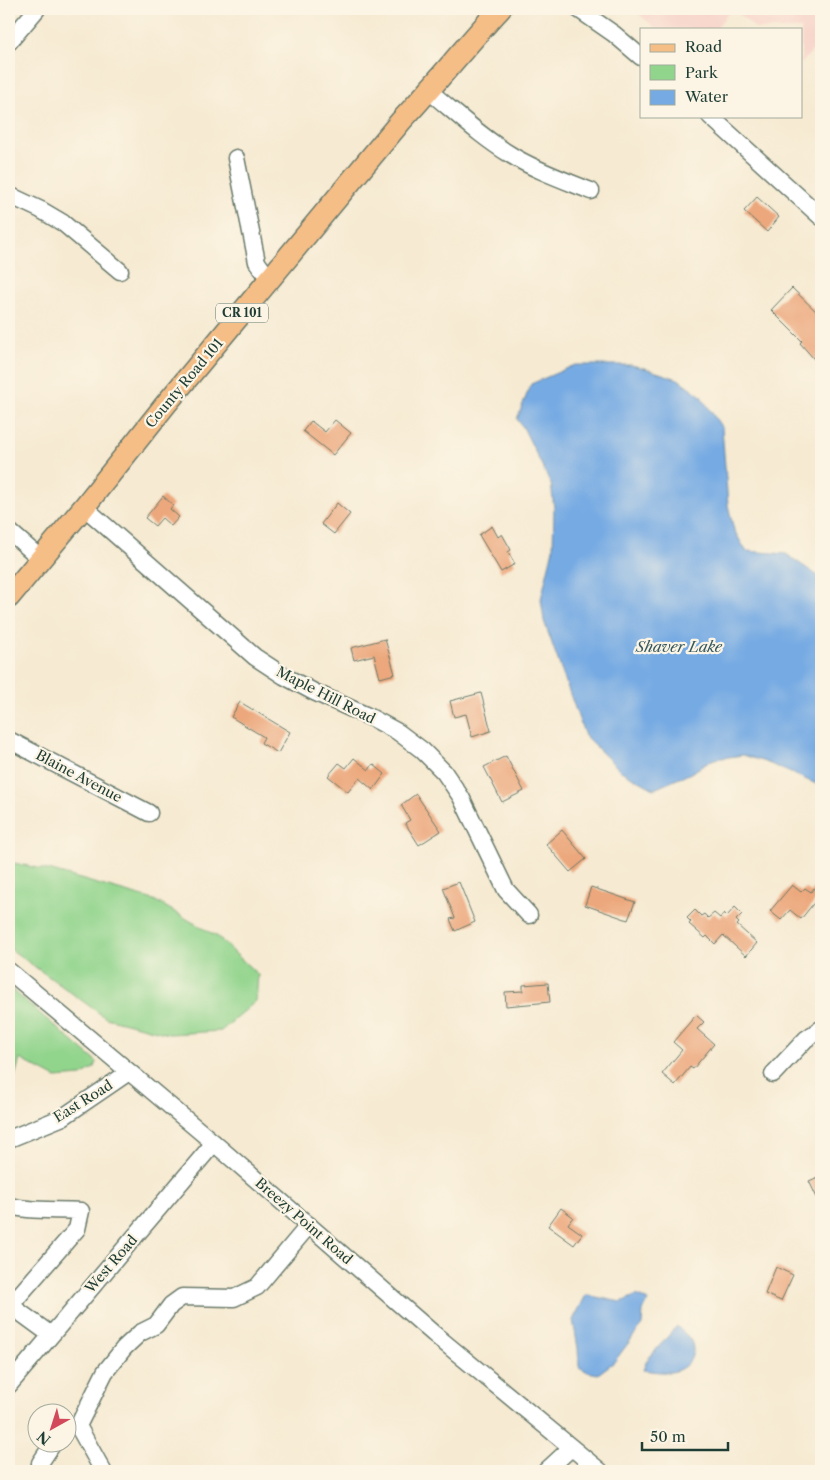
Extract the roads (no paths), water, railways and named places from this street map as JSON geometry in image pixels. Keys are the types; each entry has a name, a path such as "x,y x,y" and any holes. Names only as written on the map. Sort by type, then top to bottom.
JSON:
{"main road":[{"name":"County Road 101","path":"478,33 495,9"},
{"name":"County Road 101","path":"9,597 401,121 500,9"}],"street":[{"path":"9,42 37,9"},
{"path":"578,9 614,34 640,56"},
{"path":"429,91 474,129 526,164 591,191"},
{"path":"718,119 821,217"},
{"path":"236,158 257,262 272,277"},
{"path":"9,195 63,223 120,271"},
{"name":"Maple Hill Road","path":"84,507 255,657 284,676 314,692 398,732 422,750 444,772 461,797 506,890 529,915"},
{"path":"9,531 40,559"},
{"name":"Blaine Avenue","path":"9,740 149,813"},
{"name":"Breezy Point Road","path":"9,971 214,1143 428,1329 600,1471"},
{"path":"773,1074 806,1039 821,1029"},
{"name":"East Road","path":"9,1139 63,1117 129,1072"},
{"name":"West Road","path":"9,1386 214,1143"},
{"path":"9,1206 38,1210 81,1211 77,1229 10,1306 51,1335"},
{"path":"78,1419 104,1372 140,1332 156,1325 171,1305 182,1297 234,1298 257,1287 309,1225"},
{"path":"78,1435 103,1471"},
{"path":"546,1471 571,1448"},
{"path":"40,1471 40,1462 47,1452"}],"water":[{"name":"Shaver Lake","path":"575,365 631,365 644,368 678,379 700,395 722,428 728,505 734,530 746,551 786,554 821,578 821,786 768,763 743,755 714,759 689,774 654,789 621,771 585,736 544,621 541,599 553,549 554,508 551,484 523,427 517,419 531,384"},
{"path":"586,1295 621,1302 637,1295 648,1301 643,1311 642,1325 614,1362 598,1374 588,1372 579,1367 573,1320"},
{"path":"677,1326 688,1337 693,1347 692,1357 686,1365 671,1372 643,1370 647,1360"}]}
